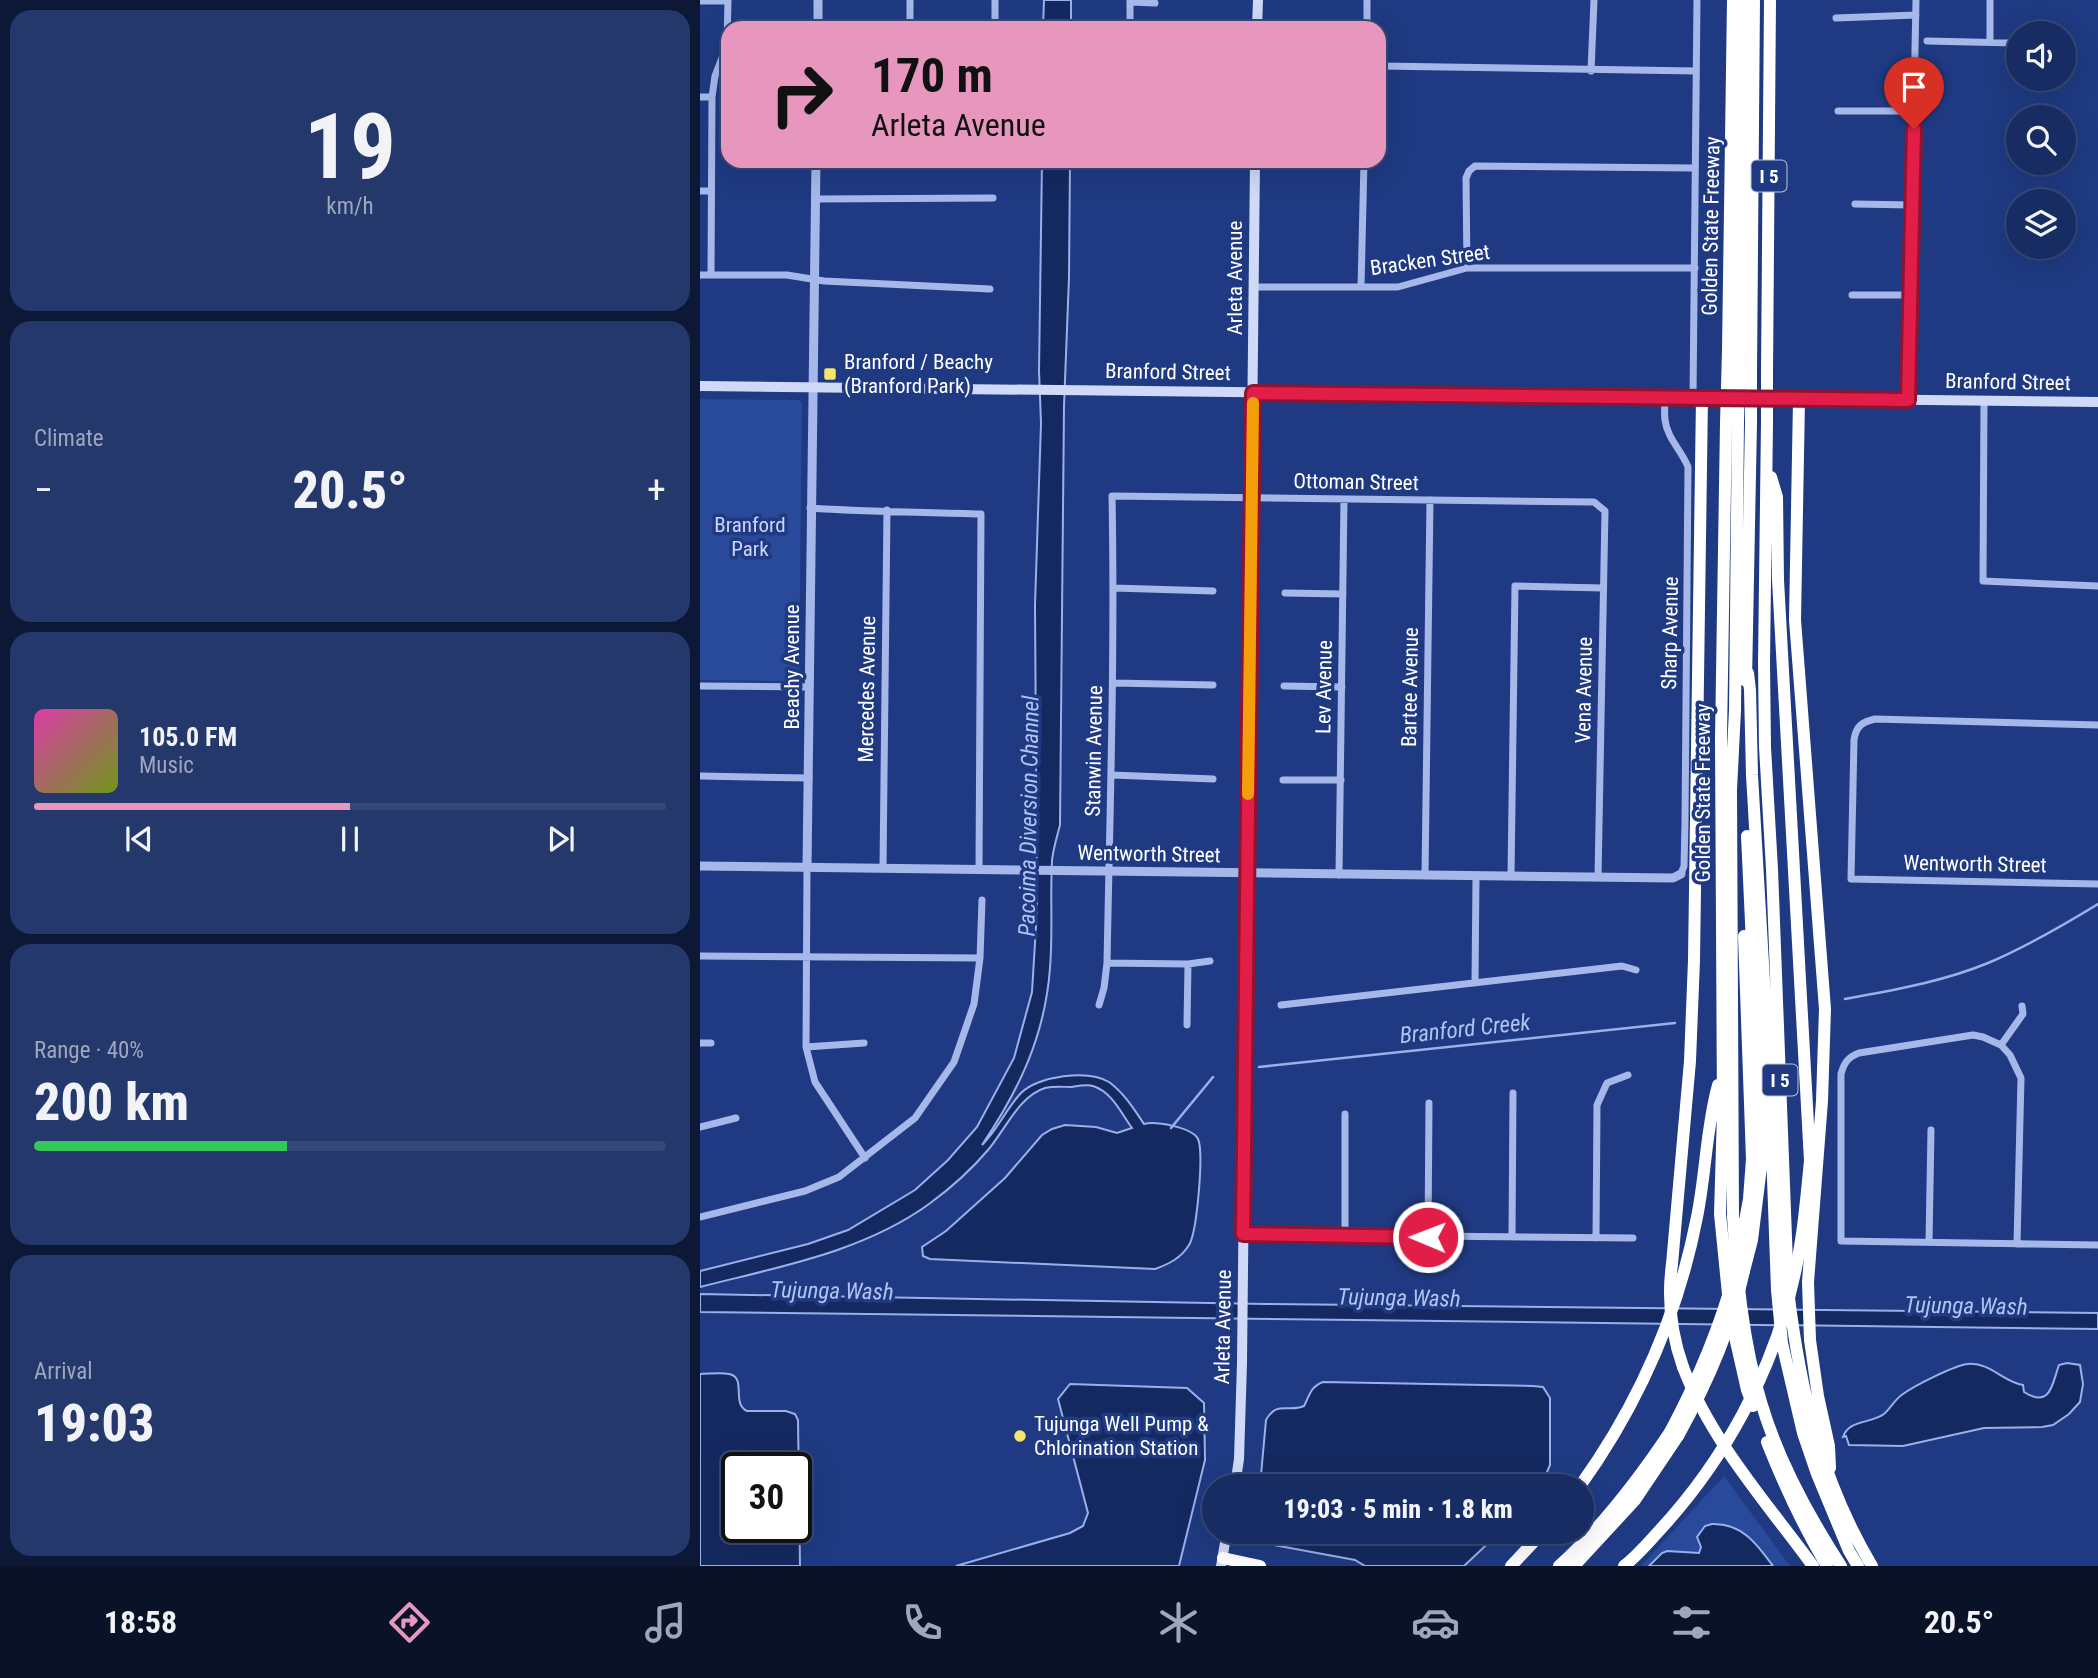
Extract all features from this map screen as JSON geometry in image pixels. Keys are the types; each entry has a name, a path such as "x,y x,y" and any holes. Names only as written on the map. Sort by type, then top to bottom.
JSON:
{"highway":[{"name":"Golden State Freeway","path":"1733,0 1734,350 1738,422 1721,751 1720,1214 1747,1390 1786,1489 1826,1566"},
{"path":"1734,350 1745,0"},
{"path":"1735,1303 1732,760 1738,422 1751,373 1754,0"},
{"name":"I 5","path":"1770,0 1764,663 1783,1290 1788,1343 1810,1417 1830,1477 1858,1543 1872,1566"},
{"path":"1697,397 1694,960 1690,1061 1670,1282 1670,1317 1677,1351 1694,1394 1710,1424 1813,1566"},
{"path":"1799,400 1796,620 1825,1009 1823,1090 1808,1282 1810,1340 1829,1446 1830,1477"},
{"path":"1738,422 1747,590 1752,775 1783,1290"},
{"path":"1625,1566 1677,1512 1734,1431 1754,1392 1781,1326 1801,1246 1810,1161 1778,580 1777,497 1766,463"},
{"path":"1741,1267 1752,1241 1762,1159 1747,842 1745,691 1748,673"},
{"path":"1574,1566 1635,1500 1709,1376 1724,1339 1741,1267 1752,1159 1740,844 1732,760"},
{"path":"1589,1474 1628,1412 1674,1304 1698,1216 1710,1112 1722,1071"},
{"path":"1739,1331 1761,1402 1795,1486 1841,1566"},
{"path":"1788,1343 1803,1433 1817,1475 1858,1566"},
{"path":"1559,1566 1627,1493 1674,1434"},
{"path":"1511,1566 1532,1544"},
{"path":"1222,1562 1260,1566"}],"main road":[{"path":"1257,21 1258,0"},
{"name":"Arleta Avenue","path":"1237,1474 1240,1459 1243,1325 1255,168"},
{"name":"Branford Street","path":"700,386 2098,402"},
{"path":"1222,1562 1225,1544"}],"street":[{"path":"818,0 818,21"},
{"path":"910,0 910,21"},
{"path":"995,0 995,21"},
{"path":"1367,0 1367,21"},
{"path":"1591,71 1594,0"},
{"path":"1697,0 1697,397"},
{"path":"1908,400 1916,0"},
{"path":"1990,0 1990,41"},
{"path":"700,1 728,1 728,21"},
{"path":"1130,21 1130,1 1156,3"},
{"path":"1836,18 1916,15"},
{"path":"1927,41 2006,42"},
{"path":"710,274 712,97 715,76 721,61"},
{"path":"1386,66 1696,71"},
{"path":"700,97 712,97"},
{"path":"1838,111 1914,111"},
{"path":"1467,268 1466,178 1475,166 1695,169"},
{"name":"Beachy Avenue","path":"816,168 810,509 806,1047 815,1082 865,1158"},
{"path":"1361,287 1364,168"},
{"path":"700,191 711,191"},
{"path":"816,199 993,198"},
{"path":"1855,204 1913,205"},
{"name":"Bracken Street","path":"1254,287 1398,287 1467,268 1695,268"},
{"path":"700,275 787,275 814,279 990,289"},
{"path":"1852,295 1911,295"},
{"name":"Sharp Avenue","path":"1665,397 1668,430 1688,467 1685,822 1684,866 1681,874"},
{"path":"1984,402 1983,581 2098,586"},
{"name":"Ottoman Street","path":"1112,496 1594,502 1599,505"},
{"name":"Stanwin Avenue","path":"1099,1005 1107,963 1112,775 1112,496"},
{"name":"Lev Avenue","path":"1339,875 1344,499"},
{"name":"Bartee Avenue","path":"1425,875 1430,500"},
{"name":"Vena Avenue","path":"1598,877 1605,511 1599,505"},
{"path":"810,509 981,514 979,869"},
{"name":"Mercedes Avenue","path":"883,868 887,510"},
{"path":"1511,876 1515,586 1603,587"},
{"path":"1114,588 1213,591"},
{"path":"1285,593 1343,594"},
{"path":"1113,683 1213,685"},
{"path":"700,686 809,687"},
{"path":"1284,686 1342,687"},
{"name":"Wentworth Street","path":"2098,725 1875,719 1860,724 1854,740 1851,879 2098,884"},
{"path":"1112,775 1213,779"},
{"path":"700,776 809,778"},
{"path":"1283,780 1341,780"},
{"name":"Wentworth Street","path":"700,866 1476,877 1673,878 1681,874"},
{"path":"1475,982 1476,877"},
{"path":"700,1217 805,1191 839,1177 915,1118 954,1062 974,1004 980,958 982,900"},
{"path":"700,956 980,958"},
{"path":"1107,963 1188,964 1210,961"},
{"path":"1186,1025 1188,964"},
{"path":"1282,1005 1622,967 1636,970"},
{"path":"2001,1045 2023,1014 2022,1006"},
{"path":"2017,1244 2021,1078 2010,1055 2001,1045 1973,1035 1850,1056 1841,1074 1842,1241 2017,1244 2098,1244"},
{"path":"700,1043 711,1043"},
{"path":"806,1047 864,1043"},
{"path":"1596,1238 1597,1105 1607,1083 1628,1074"},
{"path":"1512,1237 1513,1093"},
{"path":"1428,1237 1429,1103"},
{"path":"1345,1114 1345,1235"},
{"path":"700,1128 736,1118"},
{"path":"1929,1242 1931,1130"},
{"path":"1243,1234 1633,1238"}],"green space":[{"name":"Branford Park","path":"700,399 799,400 802,403 799,671 787,681 700,680"},
{"path":"1724,1476 1790,1566 1641,1566"}],"shaded area":[{"path":"1044,0 1071,0 1071,21 1043,21"},
{"path":"1042,168 1070,168 1064,406 1060,825 1052,861 1051,955 1047,993 1036,1039 1008,1104 982,1145 1016,1099 1029,1087 1064,1076 1100,1078 1109,1082 1124,1096 1144,1124 1173,1126 1189,1131 1198,1139 1200,1175 1192,1237 1186,1250 1178,1257 1155,1269 930,1259 923,1256 922,1247 946,1231 1005,1178 1042,1135 1065,1125 1096,1127 1117,1133 1132,1128 1116,1104 1100,1089 1088,1085 1052,1087 1036,1092 1028,1098 968,1172 937,1198 903,1221 819,1256 700,1287 700,1271 808,1244 848,1230 915,1190 948,1160 977,1127 1014,1058 1032,992 1037,910 1035,605 1041,423 1039,371"},
{"path":"700,1294 1265,1304 2098,1313 2098,1329 700,1312"},
{"path":"1962,1365 1983,1366 2023,1385 2024,1392 2040,1398 2049,1392 2059,1365 2080,1365 2083,1384 2080,1402 2053,1425 1984,1428 1903,1446 1849,1445 1846,1436 1843,1437 1855,1424 1884,1414 1908,1390"},
{"path":"726,1373 734,1376 740,1403 747,1411 786,1411 795,1414 798,1420 798,1452 721,1452 721,1543 800,1543 800,1566 700,1566 700,1374"},
{"path":"1070,1384 1187,1388 1204,1403 1205,1460 1179,1566 956,1566 1070,1533 1083,1526 1088,1513 1058,1399"},
{"path":"1319,1384 1543,1387 1550,1398 1550,1465 1546,1474 1261,1474 1266,1420 1274,1410 1304,1406 1313,1389"},
{"path":"1712,1524 1732,1527 1748,1536 1773,1566 1649,1566 1667,1551 1699,1553 1701,1547 1697,1537 1705,1526"},
{"path":"1487,1544 1464,1566 1365,1566 1355,1560 1274,1545"}],"waterway":[{"name":"Branford Creek","path":"1845,999 1917,985 1971,970 2030,943 2098,904"},
{"name":"Branford Creek","path":"1259,1067 1675,1023"},
{"name":"Branford Creek","path":"1171,1128 1213,1077"}],"slow traffic":[{"path":"1248,794 1253,403"}],"place":[{"name":"Branford / Beachy (Branford Park)","path":"830,374"},
{"name":"Tujunga Well Pump & Chlorination Station","path":"1020,1436"}],"route":[{"path":"1428,1237 1243,1234 1253,393 1908,400 1914,129"}],"water label":[{"name":"Pacoima Diversion Channel","path":"1029,816"},
{"name":"Tujunga Wash","path":"832,1291"},
{"name":"Tujunga Wash","path":"1399,1298"},
{"name":"Tujunga Wash","path":"1966,1306"}]}
